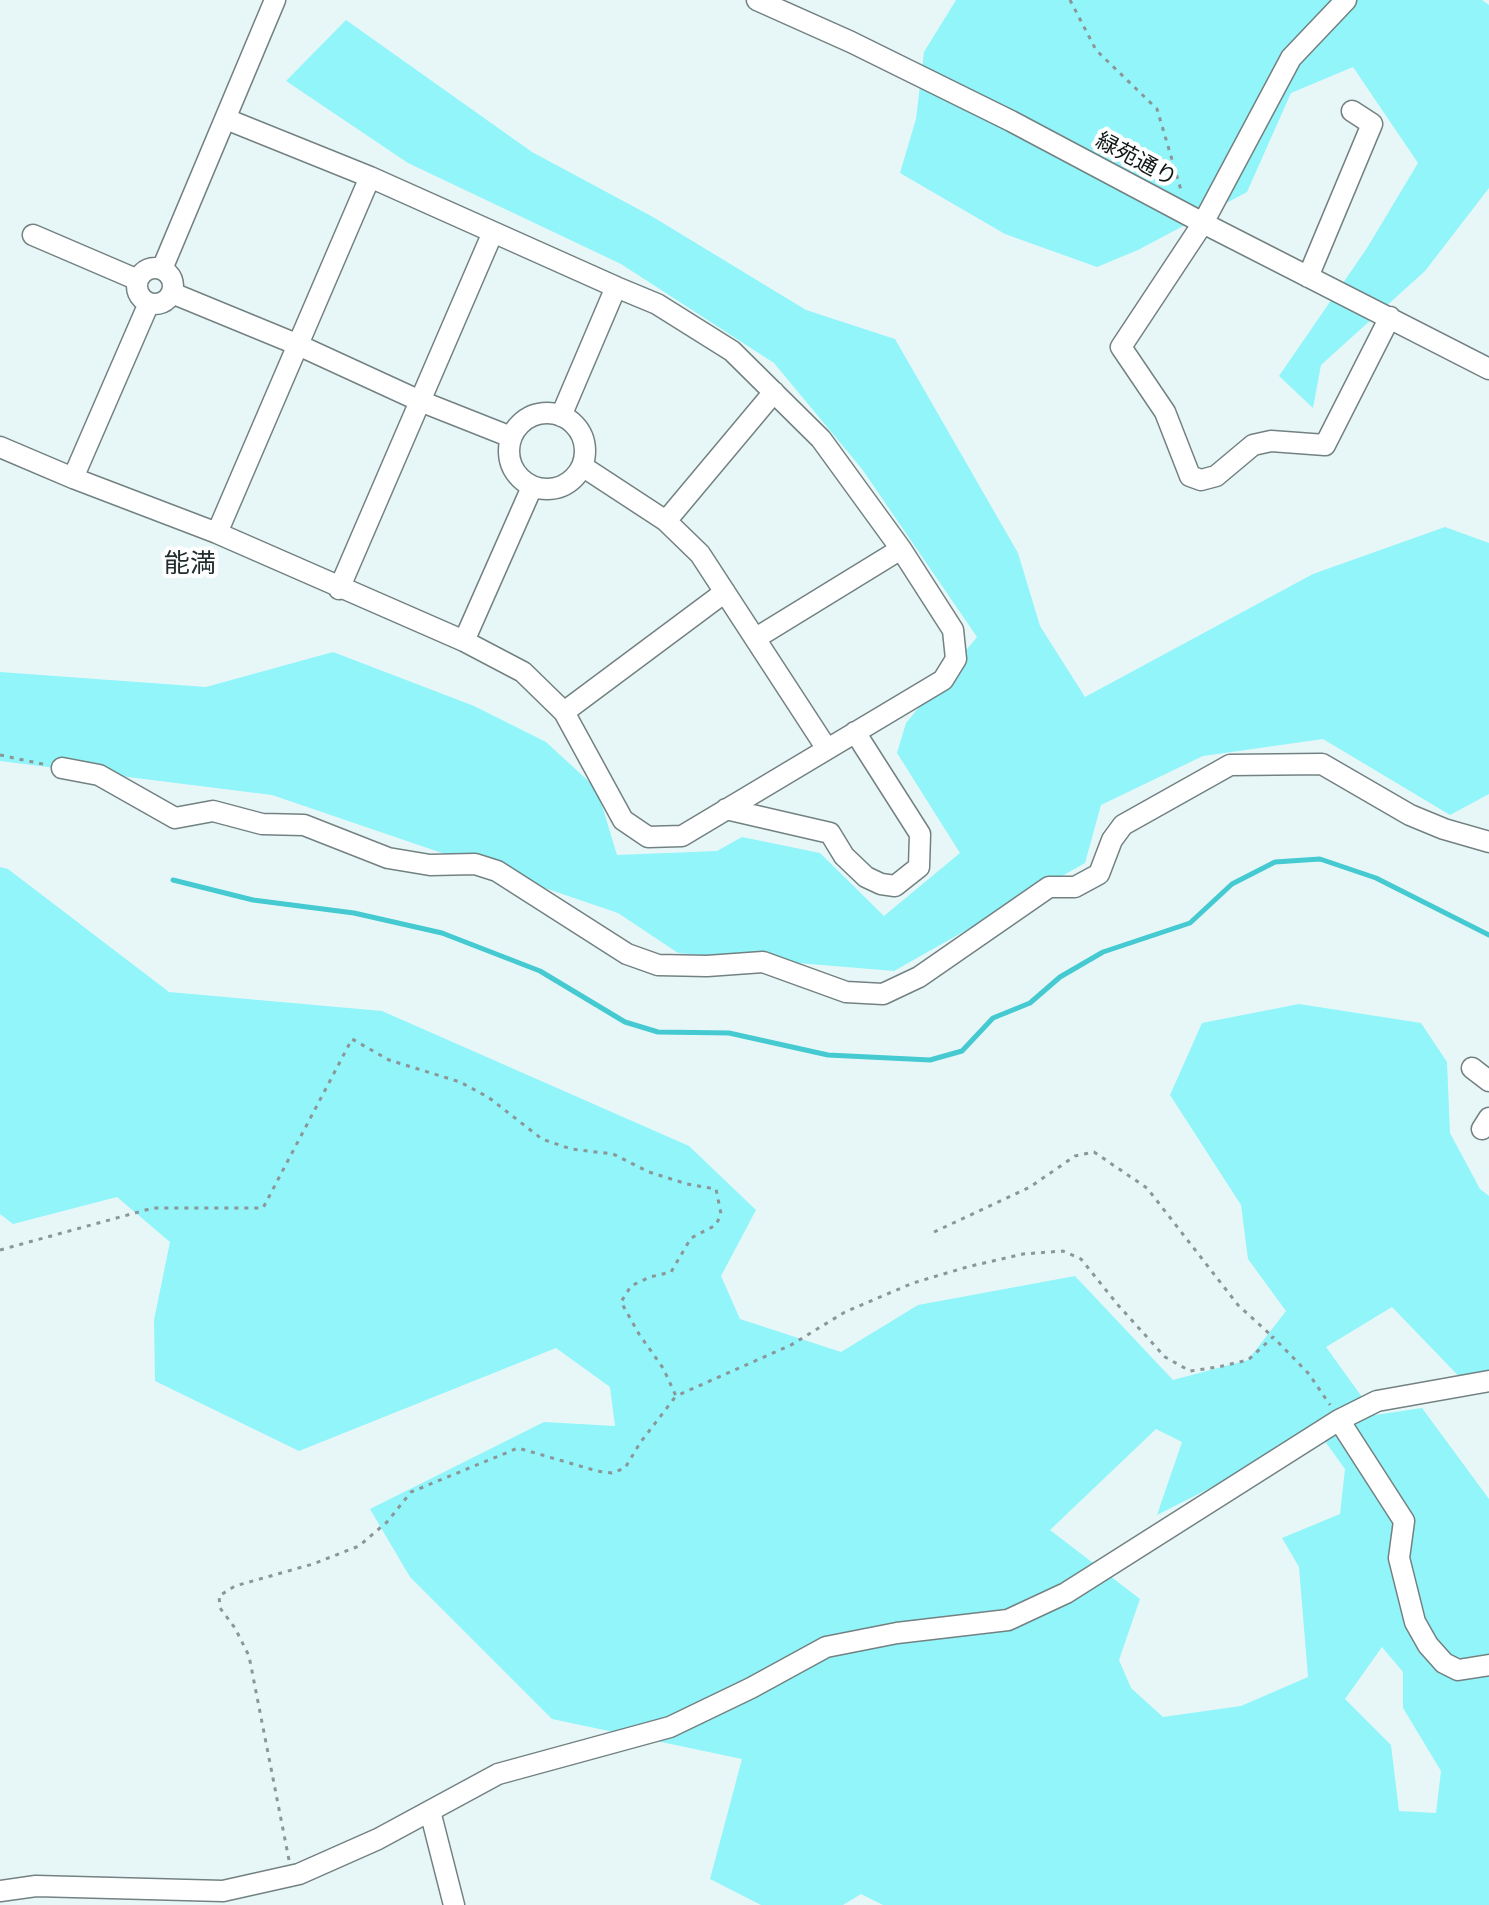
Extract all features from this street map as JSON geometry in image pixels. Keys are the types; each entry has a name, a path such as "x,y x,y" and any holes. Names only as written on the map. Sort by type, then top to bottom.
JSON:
{"street":[{"path":"162,269 275,0"},
{"name":"緑苑通り","path":"757,0 851,42 1011,121 1196,220 1489,369"},
{"path":"1346,0 1291,58 1121,347 1165,412 1190,476 1201,480 1216,476 1253,445 1271,441 1325,445 1390,317"},
{"path":"1308,277 1372,124 1352,111"},
{"path":"0,447 217,533 339,589 464,641 523,672 564,712 623,820 648,837 682,836 943,680 956,659 953,630 901,549 821,439 732,351 657,304 370,177 226,119"},
{"path":"217,533 370,177"},
{"path":"339,589 493,232"},
{"path":"33,235 138,280"},
{"path":"148,269 162,269 172,278 172,293 163,303 149,303 139,294 138,280 148,269"},
{"path":"561,416 616,287"},
{"path":"172,293 296,344 420,401 511,437"},
{"path":"73,478 149,303"},
{"path":"666,521 774,392"},
{"path":"547,413 561,416 574,424 582,436 585,451 582,466 574,478 562,487 547,490 532,487 520,479 511,467 508,452 511,437 519,425 532,416 547,413"},
{"path":"582,466 666,521 700,554 827,749"},
{"path":"464,641 532,487"},
{"path":"756,638 901,549"},
{"path":"564,712 725,592"},
{"path":"726,809 830,833 844,856 866,877 895,886 919,867 920,834 855,732"},
{"path":"62,768 99,775 175,818 213,811 262,824 304,825 388,858 430,865 475,864 497,871 627,954 658,965 763,962 846,992 883,994 919,977 1049,887 1075,887 1099,874 1112,840 1123,825 1230,765 1322,764 1410,815 1489,842"},
{"path":"1472,1068 1489,1081"},
{"path":"0,1891 36,1886 223,1891 292,1875 378,1839 498,1774 670,1727 826,1647 897,1633 1008,1620 1066,1593 1339,1420 1377,1401 1489,1381"},
{"path":"1339,1420 1404,1521 1399,1558 1415,1622 1428,1645 1444,1663 1458,1670 1489,1665"},
{"path":"430,1811 454,1905"}],"path":[{"path":"1070,0 1096,50 1157,109 1196,220"},
{"path":"0,755 62,768"},
{"path":"0,1250 153,1208 263,1208 352,1039 389,1060 460,1082 488,1097 542,1139 571,1149 613,1154 649,1172 716,1189 721,1214 716,1225 691,1238 671,1272 631,1286 621,1302 663,1368 676,1396"},
{"path":"934,1232 1030,1187 1075,1156 1094,1152 1147,1188 1238,1305 1309,1374 1339,1420"},
{"path":"292,1875 249,1656 235,1628 220,1608 219,1596 235,1586 313,1564 359,1546 387,1522 411,1492 518,1448 597,1471 612,1473 625,1468 676,1396 791,1345 845,1312 913,1283 967,1267 1023,1254 1063,1251 1081,1259 1165,1357 1190,1371 1248,1360 1273,1337"}],"shaded area":[{"path":"956,0 1482,0 1489,5 1489,188 1425,271 1321,365 1313,408 1279,376 1367,248 1418,163 1353,67 1291,93 1247,192 1138,250 1097,267 1005,234 900,173 916,119 924,52"},
{"path":"346,20 532,152 653,217 806,310 895,339 1018,553 1040,626 1085,697 1313,574 1445,527 1489,543 1489,794 1450,815 1323,739 1203,756 1101,805 1085,863 894,971 678,953 618,913 272,795 0,761 0,672 206,687 333,652 474,706 546,742 597,789 617,855 717,851 742,837 820,853 884,916 960,853 897,753 906,723 977,637 862,469 774,363 621,264 408,163 286,81"},
{"path":"0,867 8,869 169,992 382,1011 689,1146 756,1210 721,1276 740,1319 841,1352 918,1305 1075,1276 1173,1380 1248,1360 1286,1311 1248,1259 1241,1205 1170,1095 1202,1023 1299,1004 1421,1023 1447,1062 1450,1133 1480,1189 1489,1196 1489,1390 1476,1394 1392,1307 1326,1347 1375,1415 1422,1408 1489,1499 1489,1905 883,1905 861,1894 843,1905 761,1905 710,1879 742,1759 552,1719 410,1577 370,1509 544,1422 615,1426 610,1387 556,1348 299,1451 155,1381 154,1320 170,1242 117,1197 13,1224 0,1214","holes":["1156,1429 1182,1442 1157,1515 1319,1433 1345,1469 1340,1514 1282,1538 1299,1567 1308,1677 1241,1706 1163,1717 1131,1688 1119,1660 1140,1599 1050,1530","1382,1647 1403,1672 1403,1708 1441,1771 1436,1813 1399,1811 1391,1745 1345,1699"]}],"waterway":[{"path":"173,880 253,900 354,913 442,933 540,971 625,1022 658,1032 729,1033 828,1055 930,1060 962,1051 993,1018 1030,1003 1060,977 1103,952 1190,923 1232,884 1275,862 1320,859 1376,878 1489,935"}],"district":[{"name":"能満","path":"190,564"}]}
